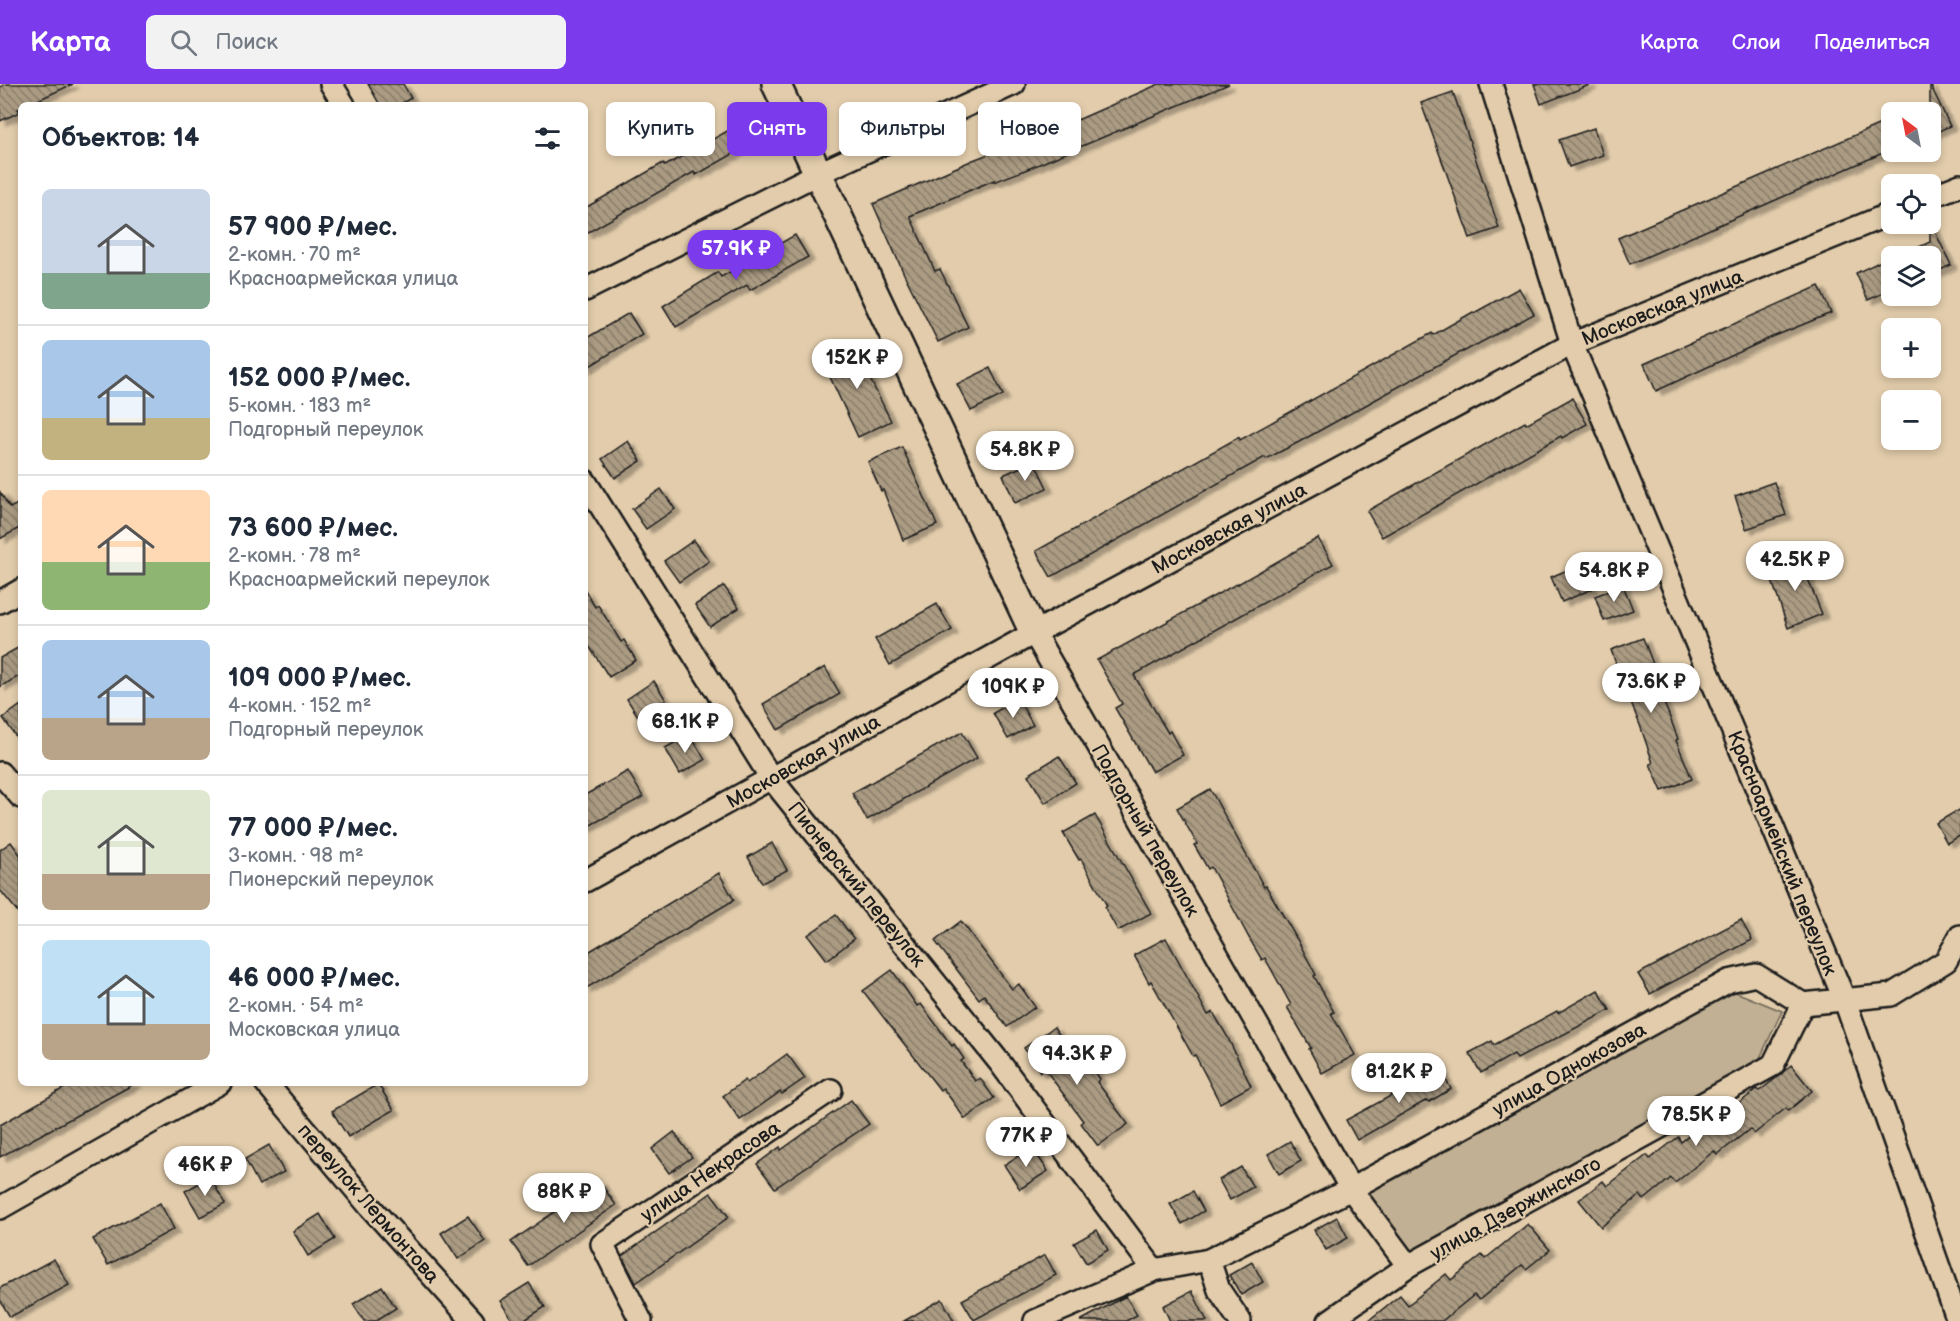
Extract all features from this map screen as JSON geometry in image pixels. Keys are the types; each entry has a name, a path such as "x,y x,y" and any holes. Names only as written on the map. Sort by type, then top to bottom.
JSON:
{"main road":[{"name":"Подгорный переулок","path":"776,84 1034,633"}],"street":[{"path":"331,84 342,102"},
{"path":"588,288 819,173 1014,84"},
{"name":"Красноармейский переулок","path":"1491,84 1572,344 1845,1001 1958,1321"},
{"path":"1941,193 1960,185"},
{"name":"Московская улица","path":"588,879 1034,633 1572,344 1881,218"},
{"name":"Пионерский переулок","path":"588,486 771,778 1000,1063 1154,1270"},
{"path":"0,602 18,592"},
{"name":"Подгорный переулок","path":"1034,633 1351,1189 1408,1266"},
{"path":"0,773 18,794"},
{"path":"1803,1004 1892,995 1946,961 1960,936"},
{"name":"улица Однокозова","path":"1035,1321 1154,1270 1209,1260 1351,1189 1729,981 1756,975 1803,1004"},
{"name":"улица Дзержинского","path":"1329,1321 1408,1266 1773,1065 1803,1004"},
{"path":"0,1208 215,1086"},
{"name":"переулок Лермонтова","path":"269,1086 371,1208 473,1321"},
{"name":"улица Некрасова","path":"641,1321 602,1244 831,1090"},
{"path":"1209,1260 1219,1290 1240,1321"}],"shaded area":[{"path":"1733,991 1782,1011 1759,1060 1409,1253 1363,1191"}],"building":[{"path":"6,84 73,84 34,102 18,102 18,113 0,121 0,87"},
{"path":"368,84 403,84 411,98 404,102 378,102"},
{"path":"1159,84 1229,84 1081,146 1082,118"},
{"path":"1534,84 1590,84 1590,85 1541,104"},
{"path":"1930,84 1939,102 1930,102"},
{"path":"1453,92 1499,228 1470,238 1421,103"},
{"path":"1941,107 1950,126 1941,130"},
{"path":"1881,124 1881,154 1630,264 1618,238"},
{"path":"1594,128 1603,155 1569,167 1559,140"},
{"path":"727,131 727,156 730,156 696,175 694,172 588,232 588,206 663,163 665,166 683,156 715,156 715,138"},
{"path":"983,156 1058,156 994,182 994,180 910,216 935,271 940,269 968,327 938,342 873,204"},
{"path":"1930,234 1936,234 1951,265 1941,270 1941,246 1921,246 1930,242"},
{"path":"795,235 808,257 750,290 747,285 676,327 663,306 718,272 721,277"},
{"path":"1881,261 1881,294 1868,300 1856,273"},
{"path":"1819,286 1831,313 1770,338 1656,391 1644,364"},
{"path":"1519,288 1534,314 1299,442 1266,459 1265,457 1051,577 1036,551 1239,437 1240,440 1432,333 1433,335"},
{"path":"629,313 642,334 588,367 588,337"},
{"path":"858,344 872,371 867,373 891,421 858,437 823,362"},
{"path":"990,368 1003,395 971,411 957,384"},
{"path":"1572,398 1587,424 1562,438 1561,436 1382,537 1367,511"},
{"path":"628,441 641,461 615,478 602,459"},
{"path":"902,447 937,525 903,540 883,490 881,491 868,462"},
{"path":"1034,461 1047,488 1015,503 1003,475"},
{"path":"1774,482 1786,515 1746,529 1735,496"},
{"path":"661,489 675,509 646,529 632,509"},
{"path":"0,492 10,508 18,504 18,529 0,539"},
{"path":"1318,538 1333,564 1134,675 1183,755 1152,772 1115,708 1122,704 1097,660"},
{"path":"694,540 709,561 679,582 664,561"},
{"path":"1802,557 1822,614 1788,628 1768,569"},
{"path":"1581,564 1592,589 1562,602 1551,577"},
{"path":"1623,585 1633,610 1604,621 1595,596"},
{"path":"724,586 739,608 710,627 695,605"},
{"path":"588,595 595,607 598,605 621,642 624,640 636,660 609,677 588,645"},
{"path":"937,604 952,630 890,665 875,639"},
{"path":"1643,638 1653,664 1648,666 1692,779 1662,791 1650,764 1653,763 1611,650"},
{"path":"18,648 18,677 0,687 0,658"},
{"path":"825,667 840,694 778,730 763,704"},
{"path":"654,681 666,700 639,718 627,699"},
{"path":"1018,699 1033,725 1008,739 993,713"},
{"path":"18,707 18,740 3,718"},
{"path":"962,732 977,758 867,820 852,793"},
{"path":"690,734 705,760 680,774 665,748"},
{"path":"1059,756 1076,783 1045,803 1028,775"},
{"path":"628,771 643,797 588,826 588,793"},
{"path":"1210,789 1264,887 1266,886 1297,939 1334,1012 1331,1013 1355,1055 1322,1073 1309,1049 1311,1048 1287,1007 1291,1005 1265,958 1262,960 1249,938 1211,867 1208,869 1194,845 1197,844 1177,808"},
{"path":"1960,809 1960,836 1947,843 1936,823"},
{"path":"1095,815 1151,913 1118,931 1081,859 1079,860 1063,833"},
{"path":"11,842 18,852 18,912 0,890 0,850"},
{"path":"772,843 787,870 762,883 748,857"},
{"path":"719,873 734,900 588,987 588,952"},
{"path":"836,915 854,939 827,960 808,935"},
{"path":"1741,920 1752,940 1650,994 1638,974"},
{"path":"961,921 1012,989 1019,984 1035,1007 1007,1027 984,995 979,999 935,941"},
{"path":"1166,938 1208,1015 1213,1012 1227,1036 1251,1086 1220,1103 1195,1055 1193,1056 1134,955"},
{"path":"892,970 917,1006 921,1004 952,1046 954,1044 964,1059 961,1061 975,1081 980,1078 994,1098 965,1119 943,1088 940,1090 863,991"},
{"path":"1598,990 1610,1010 1517,1059 1514,1054 1481,1073 1469,1053 1492,1041 1494,1045"},
{"path":"1054,1027 1078,1062 1084,1057 1100,1079 1097,1082 1128,1124 1098,1146 1081,1123 1083,1121 1045,1069 1040,1072 1024,1048"},
{"path":"787,1054 805,1078 782,1094 780,1092 740,1120 723,1096 745,1080 747,1083"},
{"path":"1791,1065 1812,1091 1788,1111 1786,1108 1754,1134 1750,1129 1717,1155 1714,1151 1675,1183 1671,1178 1644,1200 1640,1195 1601,1227 1579,1200 1603,1181 1607,1186 1647,1155 1650,1159 1678,1137 1681,1142 1720,1110 1724,1115"},
{"path":"1440,1069 1451,1089 1357,1140 1346,1120"},
{"path":"68,1086 130,1086 0,1157 0,1125"},
{"path":"375,1086 379,1086 394,1110 348,1137 332,1111"},
{"path":"851,1100 869,1124 775,1188 757,1164 780,1147 781,1150"},
{"path":"674,1132 692,1157 669,1173 652,1149"},
{"path":"1290,1141 1301,1161 1279,1174 1268,1154"},
{"path":"269,1145 284,1172 259,1185 245,1159"},
{"path":"1032,1147 1048,1171 1020,1189 1004,1165"},
{"path":"1241,1167 1253,1187 1230,1200 1219,1180"},
{"path":"210,1177 225,1204 200,1217 185,1191"},
{"path":"599,1181 616,1205 528,1266 511,1242"},
{"path":"1193,1191 1204,1211 1182,1224 1170,1204"},
{"path":"711,1193 729,1217 636,1283 622,1256"},
{"path":"160,1203 174,1229 108,1265 93,1239"},
{"path":"320,1214 335,1239 308,1256 293,1231"},
{"path":"468,1216 485,1241 458,1259 441,1233"},
{"path":"1337,1217 1348,1238 1326,1250 1314,1230"},
{"path":"1528,1224 1550,1250 1526,1269 1522,1265 1479,1300 1474,1295 1442,1321 1368,1321 1400,1295 1408,1305 1446,1274 1451,1280 1482,1255 1485,1259"},
{"path":"1097,1230 1108,1250 1086,1263 1074,1243"},
{"path":"1045,1255 1056,1275 974,1320 962,1300"},
{"path":"54,1259 69,1285 10,1317 0,1300 0,1288"},
{"path":"1252,1262 1263,1282 1241,1295 1229,1275"},
{"path":"529,1283 545,1307 523,1321 513,1321 500,1301"},
{"path":"382,1286 396,1308 375,1321 364,1321 353,1304"},
{"path":"1192,1291 1207,1321 1170,1321 1163,1306"},
{"path":"1126,1296 1137,1315 1126,1321 1080,1321"},
{"path":"942,1299 954,1321 904,1321"}]}
